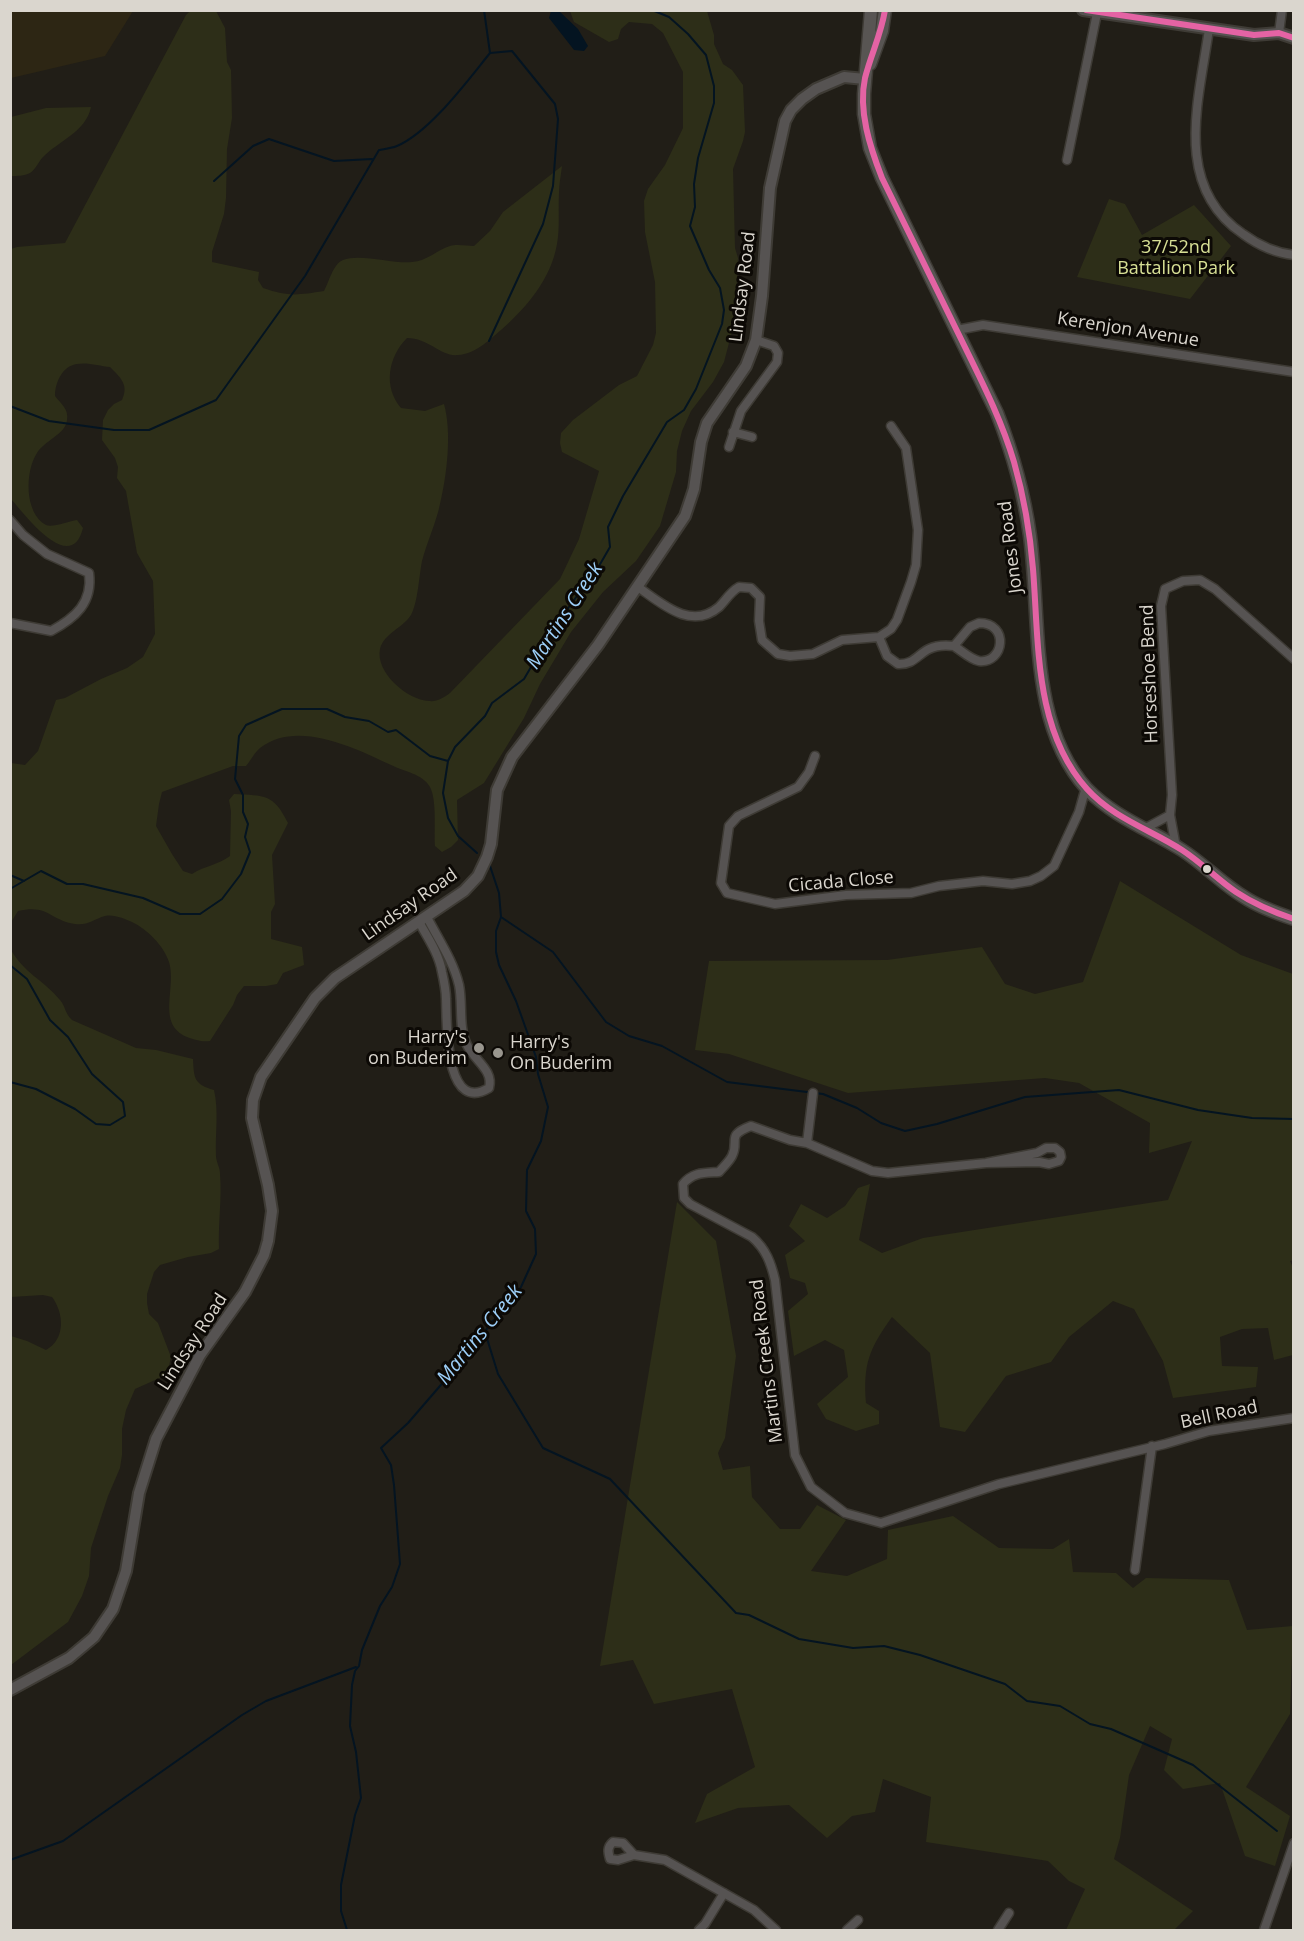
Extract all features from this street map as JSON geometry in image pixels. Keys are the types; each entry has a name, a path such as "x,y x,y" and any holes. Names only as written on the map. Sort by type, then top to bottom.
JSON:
{"main road":[{"name":"Jones Road","path":"871,10 865,79 864,114 867,136 875,160 997,413 1010,447 1023,491 1030,538 1042,682 1057,741 1086,787 1101,802 1176,847 1242,896 1265,909 1293,919"},
{"name":"Jones Road","path":"865,79 882,31 885,10"}],"street":[{"path":"1083,10 1254,35 1280,33 1293,38"},
{"path":"1280,33 1282,10"},
{"path":"1067,160 1097,13"},
{"path":"1209,29 1195,128 1198,172 1214,206 1233,228 1258,244 1283,254 1293,255"},
{"name":"Lindsay Road","path":"10,1690 50,1669 77,1651 94,1636 113,1609 126,1571 141,1483 156,1439 200,1355 245,1292 264,1255 272,1211 252,1111 256,1087 261,1077 325,988 357,962 464,891 478,876 491,844 497,790 512,757 598,645 685,516 694,489 700,442 707,423 746,366 756,340 762,296 770,188 785,121 802,99 823,86 844,77 865,79"},
{"name":"Kerenjon Avenue","path":"957,330 983,325 1293,372"},
{"path":"729,447 741,411 777,362 778,357 774,346 756,340"},
{"path":"638,587 672,611 692,616 711,613 739,587 752,588 760,597 759,621 762,640 778,654 790,656 813,654 842,640 879,637 891,629 897,620 911,582 918,547 916,511 906,448 891,426"},
{"path":"733,432 752,437"},
{"path":"10,520 23,535 47,554 89,573 90,583 88,597 72,619 51,631 10,623"},
{"name":"Horseshoe Bend","path":"1170,815 1172,795 1161,606 1165,589 1183,581 1200,580 1215,589 1293,659"},
{"path":"879,637 887,656 898,664 911,662 935,647 954,646 971,658 984,661 997,653 1000,647 999,634 989,625 979,623 970,627 954,646"},
{"name":"Cicada Close","path":"815,756 809,772 798,787 738,816 729,826 721,883 727,893 775,904 846,895 911,893 939,886 983,881 1012,884 1030,881 1054,866 1079,812"},
{"path":"1079,812 1086,787"},
{"path":"1079,812 1101,802"},
{"path":"1144,829 1170,815 1176,847"},
{"path":"423,919 451,961 459,985 464,1040 471,1054 489,1073 489,1088 480,1093 470,1092 462,1086 448,1057 446,995 442,969 423,919"},
{"path":"807,1143 813,1093"},
{"name":"Martins Creek Road","path":"986,1163 1037,1153 1046,1148 1055,1148 1060,1152 1061,1157 1059,1161 1050,1164 1039,1162 986,1163 888,1173 872,1171 807,1143 790,1140 751,1126 741,1130 734,1137 731,1157 719,1172 704,1172 687,1178 683,1184 682,1193 690,1204 752,1237 760,1244 771,1264 775,1280 795,1455 811,1487 845,1513 880,1523 999,1484 1152,1446"},
{"name":"Bell Road","path":"1152,1446 1209,1431 1293,1418"},
{"path":"1135,1570 1152,1446"},
{"path":"1264,1930 1293,1843"},
{"path":"634,1855 665,1860 754,1910 776,1930"},
{"path":"699,1930 724,1893"},
{"path":"998,1930 1009,1913"},
{"path":"847,1930 858,1920"}],"shaded area":[{"path":"10,11 133,11 105,56 11,78"}],"green space":[{"path":"191,10 216,11 225,28 227,62 231,70 232,118 227,149 226,198 224,214 212,252 212,262 259,272 258,280 263,288 294,294 324,291 334,269 343,260 367,258 412,262 422,260 450,246 474,246 490,231 503,212 562,166 558,238 554,257 544,281 529,302 501,330 470,352 452,355 422,341 407,338 392,363 390,382 395,400 401,408 425,411 444,404 448,427 448,454 443,493 422,561 413,610 408,620 385,639 380,649 382,667 394,683 411,696 429,701 435,701 450,693 560,579 579,539 599,471 562,452 561,433 573,420 619,385 637,376 653,345 656,333 655,282 645,232 644,201 648,189 665,165 683,128 683,72 663,33 652,24 629,22 621,29 618,39 609,42 574,22 570,11 707,11 714,35 714,44 723,64 732,70 743,85 745,132 733,169 735,248 738,258 735,320 724,362 713,382 691,411 682,431 677,451 676,472 660,526 636,561 603,592 571,632 540,684 524,718 484,783 457,800 458,840 442,852 435,846 434,800 430,787 423,779 361,751 326,739 308,736 291,736 275,740 260,748 246,766 233,766 162,792 156,826 183,871 192,874 230,856 231,811 229,800 234,794 267,798 278,806 288,823 272,855 275,904 271,912 271,939 302,947 304,965 283,973 277,984 244,986 210,1041 187,1037 172,1023 169,1004 171,972 167,956 159,944 138,925 116,916 101,917 87,923 75,924 43,911 28,909 18,911 10,924 11,763 25,765 38,751 56,700 65,698 127,668 143,657 155,634 153,581 137,553 126,491 117,478 118,467 115,458 102,440 103,420 108,410 122,400 125,390 120,378 110,367 81,364 72,365 63,372 56,386 55,396 67,413 66,425 40,449 30,470 30,502 39,519 49,526 77,520 83,528 77,541 69,546 48,538 11,499 11,249 65,243 186,15"},
{"path":"91,107 88,116 78,130 48,152 32,172 11,176 11,117 46,108"},
{"name":"37/52nd Battalion Park","path":"1109,199 1125,204 1142,235 1194,205 1231,246 1190,299 1077,277"},
{"path":"1120,881 1241,955 1293,974 1294,1260 1290,1261 1294,1270 1293,1355 1274,1360 1268,1328 1242,1329 1220,1337 1222,1366 1258,1367 1256,1387 1173,1398 1163,1361 1134,1309 1113,1301 1069,1337 1051,1362 1006,1376 965,1432 940,1427 930,1353 892,1317 873,1348 867,1367 866,1403 879,1411 879,1424 856,1431 826,1419 817,1404 848,1377 844,1350 825,1340 794,1356 788,1311 808,1294 805,1283 790,1278 785,1255 805,1241 789,1226 801,1204 827,1218 845,1206 858,1188 870,1184 859,1240 882,1253 923,1238 1168,1200 1192,1141 1149,1153 1150,1123 1079,1083 1045,1078 848,1093 729,1054 695,1050 709,961 887,960 982,947 1005,984 1035,994 1083,982"},
{"path":"10,948 21,964 60,1000 72,1020 136,1048 156,1050 193,1059 196,1080 214,1090 217,1114 216,1156 220,1171 221,1193 219,1249 160,1265 154,1272 147,1294 147,1303 149,1314 158,1323 171,1357 169,1366 164,1376 135,1389 126,1410 122,1429 120,1468 91,1548 89,1576 82,1596 68,1622 11,1665 11,1336 46,1350 60,1333 61,1318 52,1297 43,1295 11,1297"},
{"path":"677,1202 716,1241 736,1356 725,1438 718,1453 723,1470 750,1466 752,1497 780,1529 800,1529 817,1505 846,1520 811,1571 847,1576 887,1559 888,1530 953,1516 999,1548 1053,1549 1069,1539 1073,1572 1116,1573 1133,1588 1146,1578 1229,1580 1247,1630 1293,1626 1290,1714 1246,1787 1290,1816 1275,1866 1245,1856 1220,1783 1183,1789 1164,1770 1172,1739 1150,1726 1129,1775 1120,1838 1114,1859 1193,1911 1174,1930 1066,1930 1085,1889 1069,1881 1048,1861 926,1842 931,1797 883,1779 875,1812 852,1816 827,1838 789,1805 738,1808 695,1823 707,1794 755,1767 732,1689 654,1704 633,1660 600,1666"}],"water":[{"path":"551,11 559,11 578,29 588,46 584,51 574,50 549,18"}],"waterway":[{"name":"Martins Creek","path":"484,10 490,53"},
{"name":"Martins Creek","path":"477,853 458,836 448,818 443,793 448,761 455,747 485,716 492,703 524,679 555,626 599,566 610,547 608,527 623,496 667,422 684,410 696,389 722,324 724,310 720,288 709,270 690,226 695,207 694,184 698,158 714,103 714,86 706,55 669,17 652,10"},
{"path":"10,406 49,421 114,430 149,430 216,400 305,276 379,150 397,146 410,139 435,118 490,53 512,51 555,104 558,119 553,186 543,224 489,341"},
{"path":"214,181 253,146 269,139 334,161 372,159"},
{"path":"10,889 41,871 67,884 83,884 143,898 180,914 200,914 222,899 241,874 250,852 245,837 248,824 243,812 243,795 235,779 239,736 246,725 282,709 327,709 345,717 369,721 388,732 396,730 430,756 448,761"},
{"name":"Martins Creek","path":"347,1930 341,1911 341,1885 355,1815 361,1798 356,1752 350,1726 352,1685 362,1650 380,1606 392,1587 400,1564 391,1465 381,1448 408,1423 446,1379 467,1350 471,1340 485,1332 491,1322 500,1316 521,1287 536,1254 535,1229 526,1211 527,1170 541,1141 548,1107 538,1074 536,1057 516,1001 499,965 496,952 496,931 501,917 499,893 489,863"},
{"path":"10,875 24,881"},
{"path":"501,917 553,952 606,1022 629,1036 662,1046 727,1082 823,1094 857,1108 881,1123 905,1131 937,1124 1025,1097 1119,1090 1198,1110 1252,1118 1294,1119"},
{"path":"10,965 27,979 50,1020 68,1037 92,1074 123,1102 125,1116 110,1125 96,1124 75,1109 36,1089 10,1082"},
{"path":"485,1332 498,1374 543,1448 610,1479 736,1613 749,1615 799,1639 853,1648 884,1646 920,1655 1005,1684 1027,1701 1060,1706 1090,1724 1111,1729 1193,1765 1277,1831"},
{"path":"10,1860 63,1841 242,1715 266,1701 356,1667"}],"transit line":[{"path":"885,10 863,90 866,129 882,178 990,398 1014,462 1024,501 1030,542 1042,685 1057,740 1070,766 1087,789 1108,808 1182,850 1243,896 1294,919"},
{"path":"1086,10 1254,35 1279,33 1294,38"}],"place":[{"name":"Harry's on Buderim","path":"479,1048"},
{"name":"Harry's On Buderim","path":"498,1053"}]}
